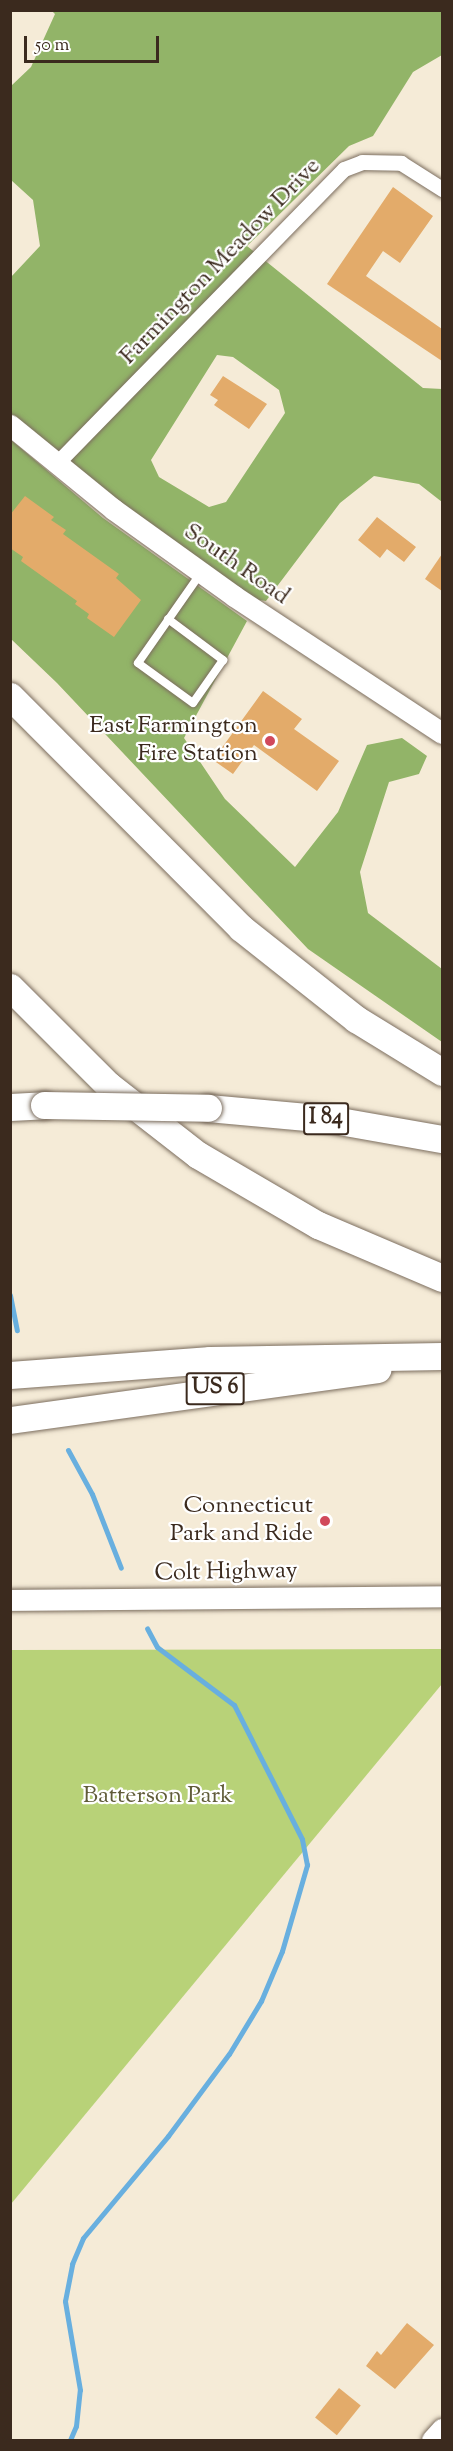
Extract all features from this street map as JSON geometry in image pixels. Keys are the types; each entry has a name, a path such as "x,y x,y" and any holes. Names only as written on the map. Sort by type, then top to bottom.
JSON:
{"highway":[{"path":"10,696 169,858 265,948 356,1019 442,1072"},
{"path":"10,987 108,1085 198,1155 318,1226 442,1278"},
{"name":"I 84","path":"10,1107 44,1105 208,1108 328,1119 442,1139"},
{"path":"10,1375 210,1360 430,1356"},
{"name":"US 6","path":"10,1419 205,1390 351,1374 430,1356"}],"main road":[{"name":"South Road","path":"10,425 56,464 201,572 442,733"},
{"name":"Colt Highway","path":"10,1600 442,1596"},
{"path":"432,2440 442,2428"}],"street":[{"name":"Farmington Meadow Drive","path":"56,464 344,169 362,162 401,163 442,189"}],"lane":[{"path":"168,619 224,660 193,703 138,663 168,619 201,572"}],"green space":[{"path":"52,11 442,11 442,55 413,72 373,136 349,146 247,246 423,388 442,389 442,502 419,484 374,476 340,503 266,601 234,596 11,425 11,277 40,246 33,200 11,180 11,86 31,67 55,14","holes":["217,355 233,357 279,390 285,413 226,502 209,507 159,477 151,460"]},
{"path":"10,439 103,518 247,621 184,738 225,799 295,867 338,812 367,745 402,738 427,756 419,774 389,782 360,872 368,913 442,969 442,1042 308,949 57,683 11,639"},
{"name":"Batterson Park","path":"442,1649 442,1684 11,2204 11,1650"}],"building":[{"path":"393,187 433,216 400,263 383,251 366,276 442,329 442,361 327,284"},
{"path":"223,376 267,404 249,429 214,405 218,400 210,395"},
{"path":"25,496 54,517 51,520 66,530 63,534 119,574 116,578 141,600 114,637 87,618 89,614 75,604 77,601 21,561 23,557 10,548 10,515"},
{"path":"377,517 416,547 404,562 387,549 380,558 358,540"},
{"path":"442,554 442,591 425,579"},
{"name":"East Farmington Fire Station","path":"263,691 302,719 294,729 339,761 317,791 254,745 233,774 213,760"},
{"path":"407,2323 434,2345 395,2389 366,2366 377,2351 381,2355"},
{"path":"339,2388 361,2406 337,2435 315,2418"}],"waterway":[{"path":"10,1295 17,1330"},
{"path":"68,1450 92,1494 121,1568"},
{"path":"70,2440 76,2426 80,2390 65,2301 72,2264 83,2238 168,2136 229,2054 261,2001 282,1951 307,1865 302,1839 234,1705 157,1647 147,1628"}],"place":[{"name":"East Farmington Fire Station","path":"270,741"},
{"name":"Connecticut Park and Ride","path":"325,1521"}]}
